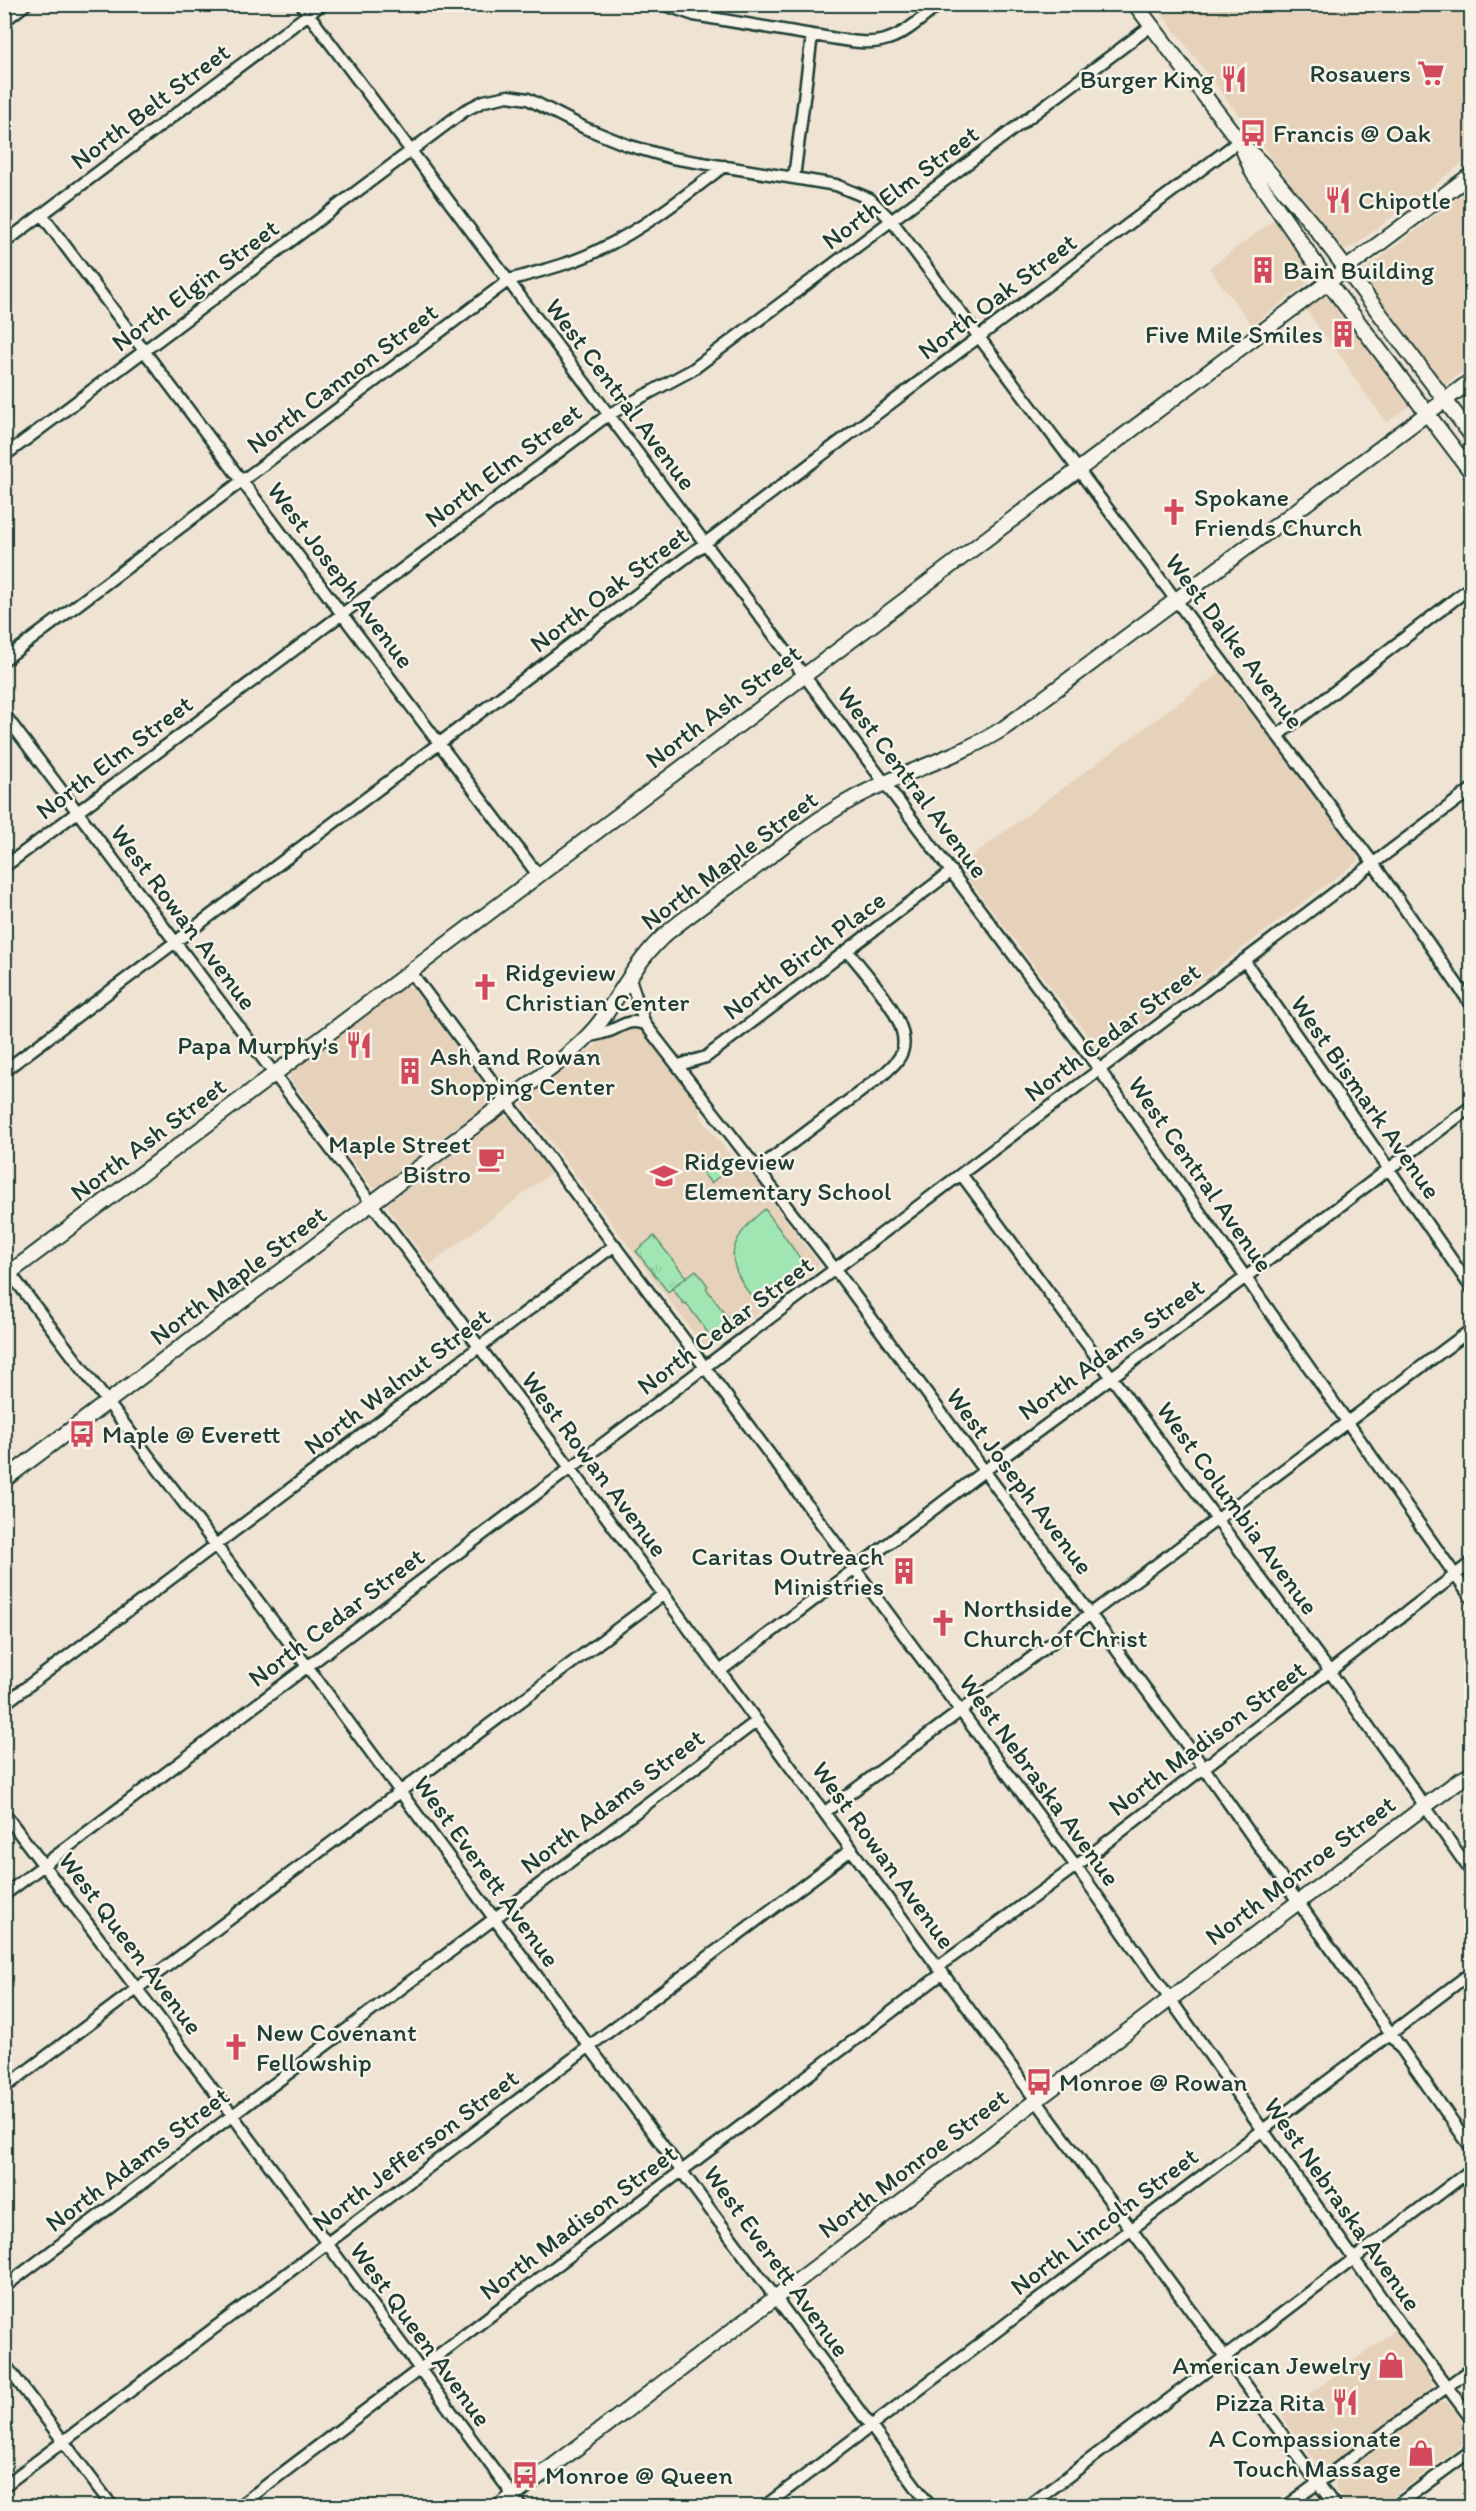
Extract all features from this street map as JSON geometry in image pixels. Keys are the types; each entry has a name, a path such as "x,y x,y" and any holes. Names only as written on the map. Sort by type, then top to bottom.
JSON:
{"main road":[{"path":"1136,4 1239,141 1263,165 1346,268 1472,436"},
{"path":"1239,141 1253,173 1328,282 1472,473"},
{"name":"North Ash Street","path":"6,1271 274,1074 1472,174"},
{"name":"North Maple Street","path":"4,1480 554,1066 587,1037 605,1016 629,976 648,952 685,920 832,810 885,783 978,744 1472,380"},
{"name":"North Monroe Street","path":"500,2506 517,2501 775,2297 1297,1902 1472,1774"}],"street":[{"path":"4,21 26,4"},
{"name":"West Central Avenue","path":"301,4 1099,1069 1472,1599"},
{"name":"North Belt Street","path":"4,243 322,4"},
{"path":"662,4 694,15 812,35 870,42 888,39 905,31 940,4"},
{"name":"North Elm Street","path":"4,867 608,415 692,370 1151,26"},
{"path":"794,178 812,35"},
{"name":"North Elgin Street","path":"4,456 464,111 484,100 508,96 528,99 585,128 627,145 672,158 724,166"},
{"name":"North Oak Street","path":"4,1071 1239,141"},
{"name":"West Dalke Avenue","path":"724,166 836,185 870,199 892,221 1373,863 1472,1006"},
{"name":"North Cannon Street","path":"4,660 509,280 570,263 601,249 645,225 724,166"},
{"name":"West Joseph Avenue","path":"42,214 538,875"},
{"path":"1278,735 1472,586"},
{"name":"West Rowan Avenue","path":"4,714 664,1594 1335,2506"},
{"name":"North Cedar Street","path":"4,1895 1472,789"},
{"name":"North Birch Place","path":"678,1065 706,1057 952,871"},
{"path":"759,1168 884,1074 903,1052 903,1028 896,1014 848,951"},
{"name":"West Bismark Avenue","path":"1244,960 1472,1289"},
{"name":"West Nebraska Avenue","path":"410,971 559,1173 707,1366 1076,1866 1262,2130 1472,2420"},
{"path":"629,976 645,1024"},
{"path":"587,1037 612,1030 626,1022 635,1021 645,1024"},
{"name":"West Joseph Avenue","path":"645,1024 759,1168 835,1269 1204,1768 1472,2149"},
{"name":"North Adams Street","path":"720,1671 984,1470 1472,1106"},
{"name":"West Columbia Avenue","path":"961,1174 1330,1672 1472,1873"},
{"name":"North Walnut Street","path":"4,1704 615,1245"},
{"name":"West Everett Avenue","path":"6,1271 307,1666 930,2506"},
{"path":"825,1812 962,1712 1090,1613 1472,1329"},
{"name":"North Madison Street","path":"239,2506 682,2171 1472,1562"},
{"path":"4,2088 664,1594"},
{"name":"North Adams Street","path":"4,2287 757,1721"},
{"name":"West Queen Avenue","path":"4,1813 233,2116 517,2501"},
{"name":"North Jefferson Street","path":"4,2486 852,1850"},
{"name":"North Lincoln Street","path":"765,2506 1472,1972"},
{"path":"1029,2506 1472,2169"},
{"path":"4,2363 112,2506"},
{"path":"1287,2506 1472,2368"},
{"path":"1396,2506 1472,2450"}],"shaded area":[{"path":"1155,5 1471,5 1471,157 1355,245 1344,249 1335,242"},
{"path":"1471,188 1471,366 1444,385 1360,273"},
{"path":"1275,219 1309,266 1311,276 1307,284 1252,325 1209,268"},
{"path":"1325,296 1331,297 1411,402 1387,423 1305,309"},
{"path":"1220,672 1357,855 1358,861 1107,1051 1101,1053 958,866"},
{"path":"409,986 492,1092 493,1098 491,1102 377,1188 371,1186 290,1079 290,1075 294,1069 403,987"},
{"name":"Ridgeview Elementary School","path":"639,1026 698,1104 702,1119 731,1156 745,1165 819,1264 816,1270 710,1349 704,1347 523,1105 527,1096 620,1027"},
{"path":"502,1115 511,1119 551,1173 430,1265 389,1210 388,1203"},
{"path":"1395,2330 1433,2379 1432,2387 1332,2464 1318,2465 1283,2418 1283,2414"},
{"path":"1441,2401 1449,2404 1471,2434 1469,2440 1381,2506 1347,2506 1335,2489 1336,2479"}],"green space":[{"path":"719,1159 727,1170 711,1183 702,1172"},
{"path":"765,1209 802,1261 802,1269 757,1303 739,1276 734,1265 733,1254 742,1232"},
{"path":"654,1236 686,1277 668,1292 636,1251"},
{"path":"696,1270 731,1322 711,1337 672,1288"}],"place":[{"name":"Rosauers","path":"1431,73"},
{"name":"Burger King","path":"1234,79"},
{"name":"Francis @ Oak","path":"1253,133"},
{"name":"Chipotle","path":"1338,200"},
{"name":"Bain Building","path":"1263,270"},
{"name":"Five Mile Smiles","path":"1343,334"},
{"name":"Spokane Friends Church","path":"1174,512"},
{"name":"Ridgeview Christian Center","path":"485,987"},
{"name":"Papa Murphy's","path":"359,1045"},
{"name":"Ash and Rowan Shopping Center","path":"410,1071"},
{"name":"Maple Street Bistro","path":"491,1159"},
{"name":"Ridgeview Elementary School","path":"664,1176"},
{"name":"Maple @ Everett","path":"82,1434"},
{"name":"Caritas Outreach Ministries","path":"904,1571"},
{"name":"Northside Church of Christ","path":"943,1623"},
{"name":"New Covenant Fellowship","path":"236,2047"},
{"name":"Monroe @ Rowan","path":"1039,2082"},
{"name":"American Jewelry","path":"1391,2365"},
{"name":"Pizza Rita","path":"1345,2402"},
{"name":"A Compassionate Touch Massage","path":"1421,2453"},
{"name":"Monroe @ Queen","path":"525,2475"}]}
